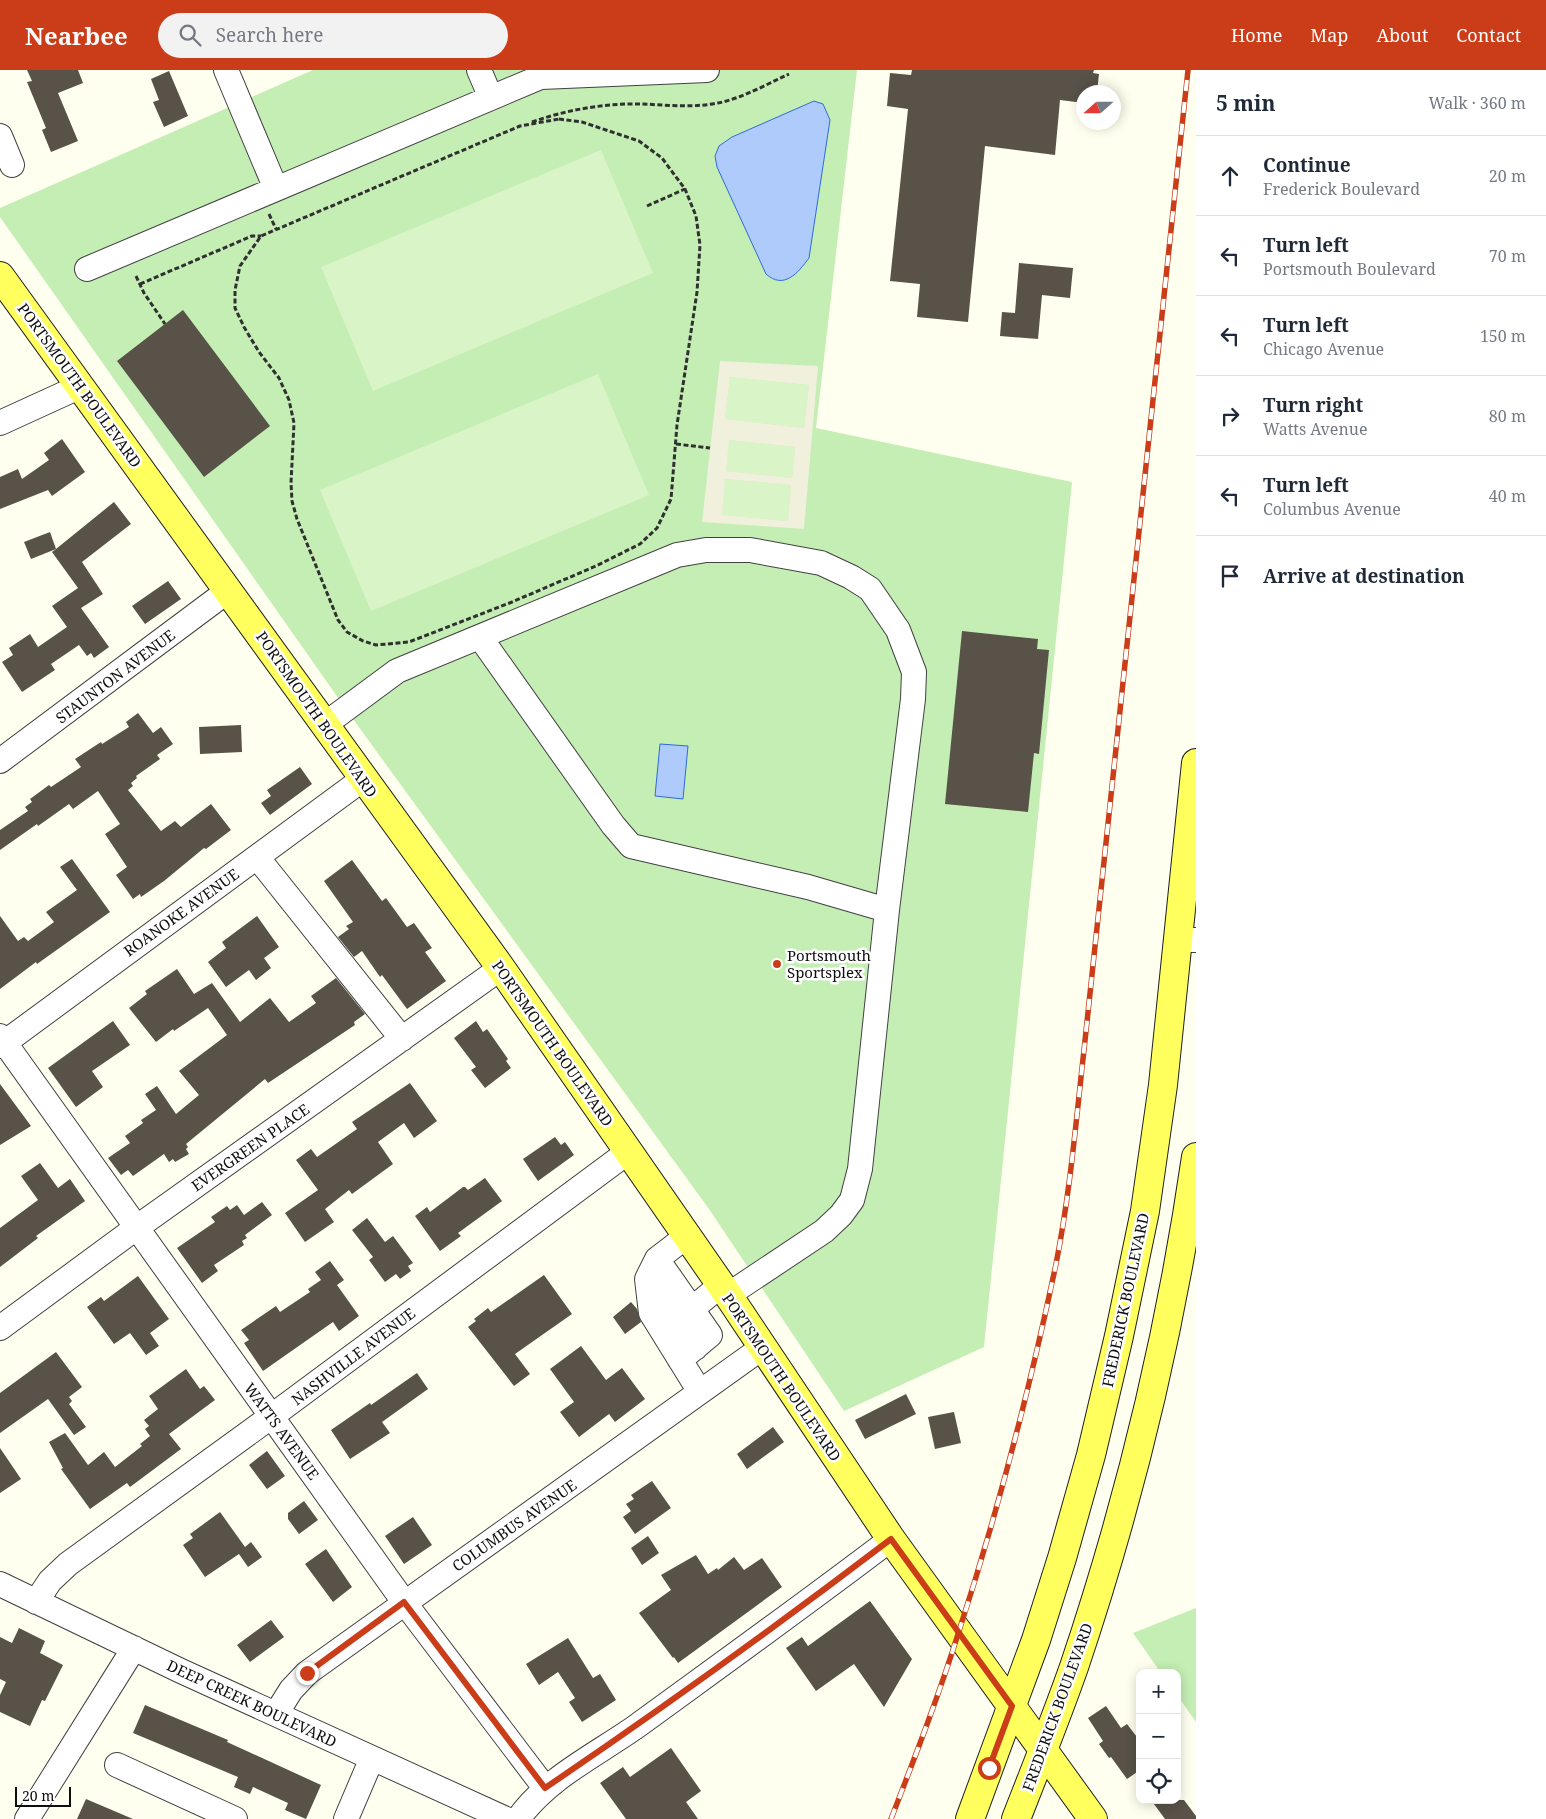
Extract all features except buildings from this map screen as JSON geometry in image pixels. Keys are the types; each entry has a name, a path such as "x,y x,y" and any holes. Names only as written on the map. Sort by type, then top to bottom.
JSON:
{"main road":[{"name":"PORTSMOUTH BOULEVARD","path":"0,276 501,968 763,1347 891,1539 1093,1819"},
{"name":"FREDERICK BOULEVARD","path":"970,1819 1036,1640 1062,1558 1091,1455 1120,1336 1145,1211 1163,1085 1187,940 1196,763"},
{"name":"FREDERICK BOULEVARD","path":"1016,1819 1074,1667 1133,1470 1166,1332 1184,1238 1196,1156"}],"street":[{"path":"226,70 276,189"},
{"path":"479,70 491,98"},
{"path":"87,269 549,74 706,70"},
{"path":"0,136 12,165"},
{"path":"0,422 81,386"},
{"path":"324,725 397,671 677,554 706,550 750,550 821,563 851,577 870,589 898,630 914,672 913,699 887,910 860,1169 852,1200 841,1215 824,1230 692,1309"},
{"name":"STAUNTON AVENUE","path":"0,761 229,590"},
{"path":"480,636 614,825 631,846 808,887 887,910"},
{"name":"ROANOKE AVENUE","path":"2,1041 363,779"},
{"path":"257,857 402,1039"},
{"name":"EVERGREEN PLACE","path":"0,1328 136,1228 501,968"},
{"name":"WATTS AVENUE","path":"2,1041 404,1602 545,1788"},
{"name":"NASHVILLE AVENUE","path":"36,1602 50,1581 68,1564 272,1416 628,1152"},
{"path":"687,1236 652,1269 651,1313 687,1354 700,1392"},
{"path":"652,1269 692,1309 710,1335 687,1354"},
{"name":"COLUMBUS AVENUE","path":"276,1714 290,1690 307,1673 763,1347"},
{"path":"518,1819 528,1804 545,1788 626,1734 788,1617 891,1539"},
{"name":"DEEP CREEK BOULEVARD","path":"0,1584 276,1714 506,1819"},
{"path":"27,1819 134,1648"},
{"path":"346,1819 372,1758"},
{"path":"116,1765 235,1819"}],"path":[{"path":"140,284 252,236 261,236 520,126 553,115 640,104 672,106 719,103 740,96 789,74"},
{"path":"261,236 240,266 235,290 235,308 254,344 279,378 289,400 294,423 292,501 297,519 316,561 338,620 347,632 363,641 376,645 409,642 512,602 596,566 640,544 657,528 671,499 676,444 697,292 700,244 696,216 686,189 662,158 639,141 582,122 559,119 520,126"},
{"path":"647,206 686,189"},
{"path":"136,276 144,293 165,324"},
{"path":"676,444 710,448"}],"green space":[{"name":"Portsmouth Sportsplex","path":"313,70 857,70 816,428 1072,482 984,1347 844,1411 709,1209 353,719 0,217 0,208"},
{"path":"601,150 653,273 373,391 321,267"},
{"path":"598,374 649,495 371,611 320,490"},
{"path":"730,377 809,385 804,428 725,419"},
{"path":"728,440 795,447 792,478 725,471"},
{"path":"725,479 791,485 788,521 721,515"},
{"path":"1196,1608 1196,1722 1181,1701 1181,1669 1158,1669 1133,1633"}],"shaded area":[{"path":"720,361 818,366 804,529 702,522","holes":["730,377 809,385 804,428 725,419","729,440 795,447 792,478 726,471","725,479 791,485 788,521 722,515"]}],"water":[{"path":"814,101 823,104 830,120 809,258 790,278 785,280 773,279 766,274 717,167 715,156 719,146 732,137"},
{"path":"660,744 688,746 683,799 655,796"}],"railway":[{"path":"891,1819 943,1679 987,1540 1024,1403 1061,1238 1075,1130 1188,70"}],"place":[{"name":"Portsmouth Sportsplex","path":"777,964"}],"route":[{"path":"307,1673 404,1602 545,1788 626,1734 796,1612 891,1539 1012,1706 989,1768"}]}
